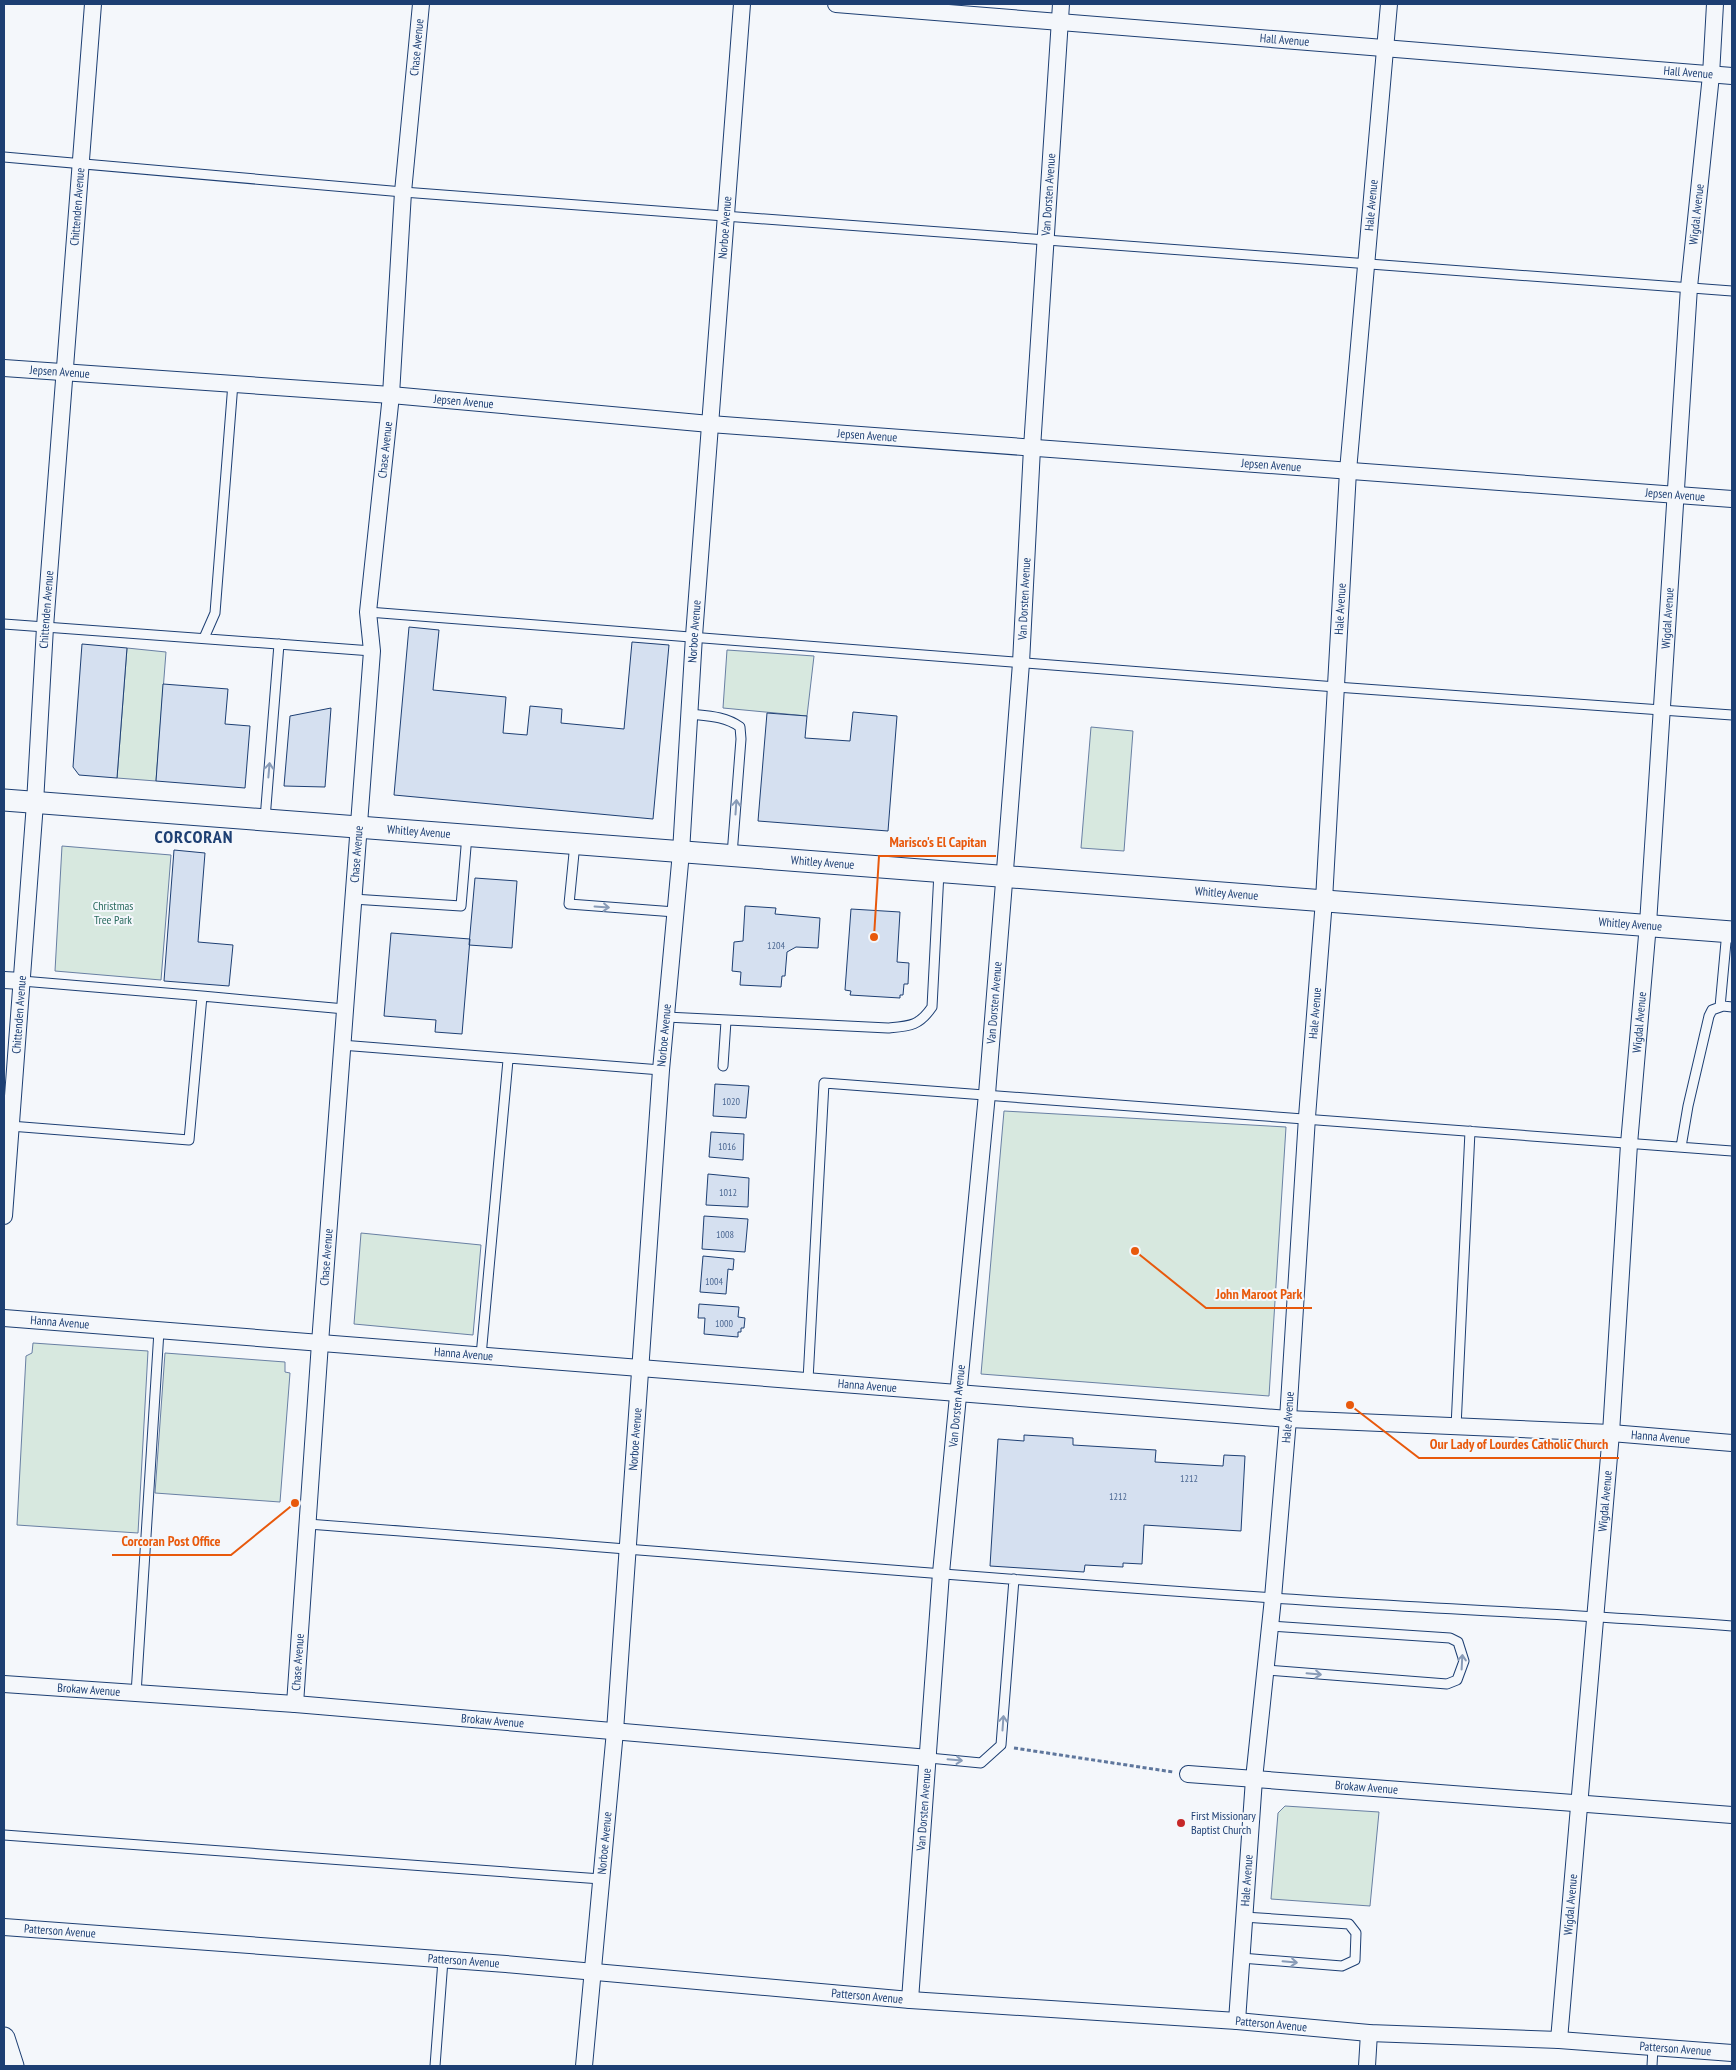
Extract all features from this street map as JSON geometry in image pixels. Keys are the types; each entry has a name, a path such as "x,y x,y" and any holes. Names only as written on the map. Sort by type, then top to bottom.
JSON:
{"street":[{"name":"Chittenden Avenue","path":"4,1216 35,802 45,627 93,4"},
{"name":"Chase Avenue","path":"295,1704 344,1009 372,651 368,612 391,395 403,192 421,4"},
{"name":"Norboe Avenue","path":"584,2066 615,1731 661,1070 681,852 694,636 742,4"},
{"name":"Hall Avenue","path":"836,4 1732,76"},
{"name":"Van Dorsten Avenue","path":"910,2000 941,1573 987,1094 1021,663 1032,448 1062,4"},
{"name":"Hale Avenue","path":"1237,2021 1254,1779 1273,1598 1288,1419 1307,1118 1324,900 1348,471 1389,4"},
{"name":"Wigdal Avenue","path":"1559,2040 1611,1433 1629,1144 1648,924 1689,288 1711,75 1715,4"},
{"name":"Jepsen Avenue","path":"4,368 391,395 710,424 1732,499"},
{"name":"Whitley Avenue","path":"4,800 575,842 1004,877 1648,924 1730,932"},
{"path":"4,980 22,982"},
{"name":"Hanna Avenue","path":"4,1318 957,1391 1288,1419 1611,1433 1732,1443"},
{"name":"Brokaw Avenue","path":"4,1684 295,1704 928,1758"},
{"name":"Brokaw Avenue","path":"1188,1774 1732,1815"},
{"name":"Patterson Avenue","path":"4,1927 443,1960 910,2000 1237,2021 1369,2033 1559,2040 1732,2053"},
{"path":"1367,2066 1369,2033"},
{"path":"4,2038 13,2066"}],"lane":[{"path":"4,157 80,162 403,192 725,214 1732,291"},
{"path":"204,638 215,613 233,383"},
{"path":"368,612 1336,687 1732,715"},
{"path":"4,624 372,651"},
{"path":"265,819 279,644"},
{"path":"689,714 720,717 732,721 740,727 741,739 732,855"},
{"path":"353,899 461,906 468,834"},
{"path":"575,842 569,904 675,912"},
{"path":"666,1017 888,1028 908,1026 923,1020 932,1007 940,872"},
{"path":"1720,1007 1730,932"},
{"path":"22,982 344,1009"},
{"path":"10,1126 189,1140 202,996"},
{"path":"1681,1147 1688,1106 1709,1016 1712,1010 1732,1006"},
{"path":"723,1066 726,1021"},
{"path":"342,1045 508,1060 661,1070"},
{"path":"481,1356 508,1060"},
{"path":"808,1380 824,1083 1732,1151"},
{"path":"1456,1426 1470,1131"},
{"path":"136,1694 159,1331"},
{"path":"308,1524 628,1548 750,1560 1273,1598 1732,1626"},
{"path":"1001,1745 1014,1579"},
{"path":"1266,1670 1447,1684 1457,1680 1462,1672 1464,1662 1458,1642 1450,1638 1270,1626"},
{"name":"Brokaw Avenue","path":"928,1758 981,1763 1001,1745"},
{"path":"4,1835 601,1879"},
{"path":"1241,1958 1342,1966 1355,1960 1356,1933 1349,1924 1244,1917"},
{"path":"435,2066 443,1960"},
{"path":"1652,2066 1653,2047"}],"path":[{"path":"1001,1745 1034,1753 1188,1774"}],"green space":[{"path":"127,648 166,652 156,781 117,778"},
{"path":"727,650 814,656 807,716 723,708"},
{"path":"1091,727 1133,731 1124,851 1081,848"},
{"name":"Christmas Tree Park","path":"62,846 171,855 161,980 55,971"},
{"path":"1004,1111 1286,1127 1269,1396 981,1374"},
{"path":"361,1233 481,1245 473,1335 354,1324"},
{"path":"33,1343 148,1351 138,1533 17,1525 26,1356 32,1353"},
{"path":"165,1353 285,1362 285,1372 290,1373 280,1502 155,1493"},
{"path":"1285,1806 1379,1812 1370,1906 1271,1899 1278,1813"}],"building":[{"path":"409,627 439,630 433,690 506,697 503,733 527,735 530,706 562,709 561,723 624,729 632,642 669,645 653,819 394,795"},
{"path":"82,644 127,648 117,778 79,775 73,767"},
{"path":"163,684 228,689 225,724 250,726 245,788 156,781"},
{"path":"331,708 325,787 284,786 290,716"},
{"path":"853,712 897,716 888,831 758,821 767,713 807,716 805,738 850,741"},
{"path":"174,850 205,853 198,942 233,945 229,986 164,981"},
{"path":"475,878 517,881 512,948 469,945"},
{"path":"745,906 776,908 775,914 820,918 818,948 796,947 787,952 785,976 782,976 781,987 740,985 741,972 732,971 734,942 743,941"},
{"path":"851,909 900,912 897,962 909,963 908,984 904,984 903,995 900,995 900,998 850,995 851,991 845,990"},
{"path":"391,933 470,939 462,1034 435,1032 436,1020 384,1016"},
{"path":"715,1084 749,1086 746,1118 713,1116"},
{"path":"711,1132 744,1134 743,1160 709,1157"},
{"path":"708,1174 749,1178 748,1207 706,1205"},
{"path":"704,1216 748,1219 745,1252 702,1249"},
{"path":"703,1256 734,1259 733,1270 728,1269 726,1294 700,1292"},
{"path":"699,1304 739,1307 738,1317 745,1318 744,1328 741,1328 741,1332 738,1332 738,1337 704,1334 705,1318 698,1318"},
{"path":"1024,1435 1073,1438 1073,1445 1156,1450 1155,1462 1223,1466 1224,1455 1245,1456 1241,1531 1144,1525 1142,1564 1123,1563 1123,1567 1085,1565 1084,1572 990,1566 998,1439 1024,1441"}],"place":[{"name":"Marisco's El Capitan","path":"874,937"},
{"name":"John Maroot Park","path":"1135,1251"},
{"name":"Our Lady of Lourdes Catholic Church","path":"1350,1405"},
{"name":"Corcoran Post Office","path":"295,1503"},
{"name":"First Missionary Baptist Church","path":"1181,1823"}],"district":[{"name":"CORCORAN","path":"194,837"}]}
